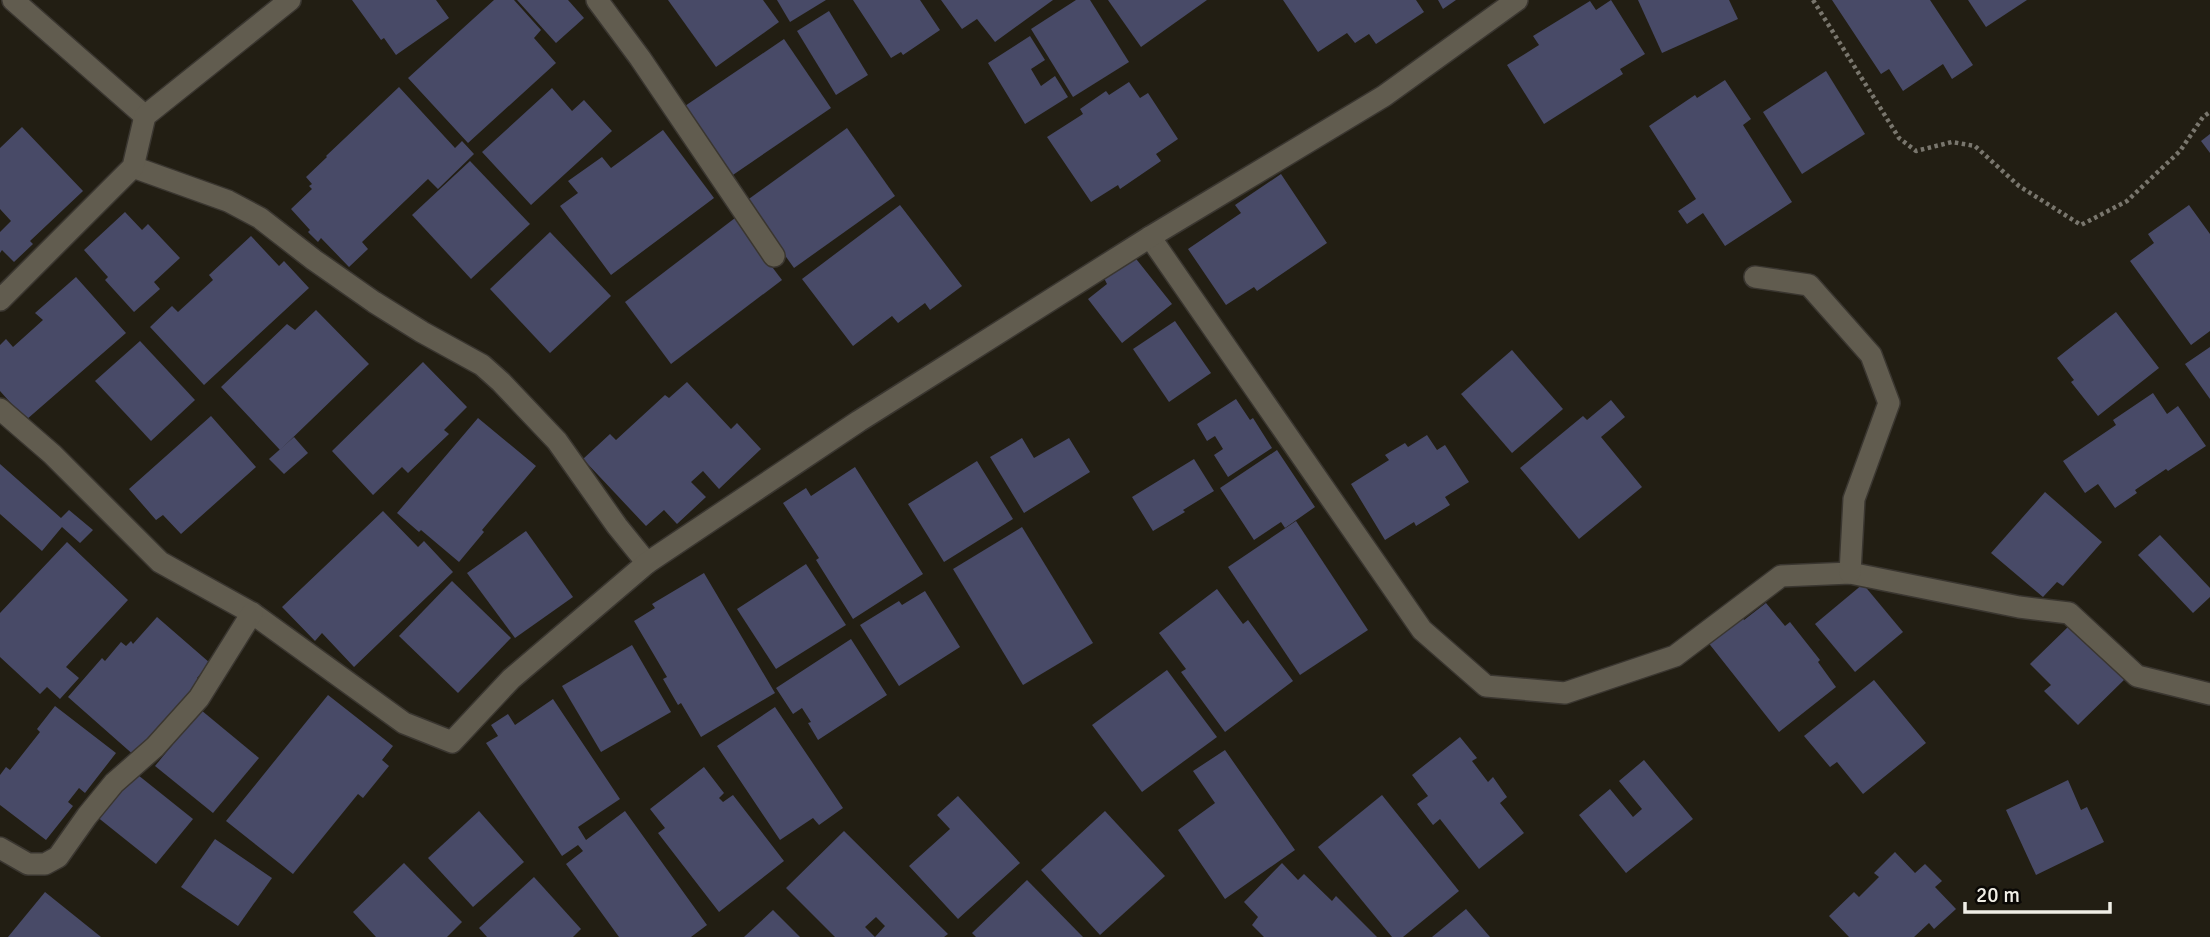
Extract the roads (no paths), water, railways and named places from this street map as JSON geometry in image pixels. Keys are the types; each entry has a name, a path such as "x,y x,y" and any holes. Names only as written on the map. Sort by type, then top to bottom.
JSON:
{"street":[{"path":"13,0 145,116"},
{"path":"0,300 133,167 145,116 290,0"},
{"path":"597,0 640,58 774,256"},
{"path":"0,409 52,454 160,562 252,613 404,723 452,741 511,679 647,563 859,421 1150,237 1384,96 1517,0"},
{"path":"133,167 228,201 260,218 374,302 482,365 557,441 617,526 647,563"},
{"path":"1150,237 1422,630 1486,686 1565,693 1675,656 1781,576 1850,573 2019,607 2069,613 2137,676 2210,694"},
{"path":"1755,277 1809,285 1871,355 1889,403 1854,499 1850,573"},
{"path":"0,848 29,864 46,864 58,857 114,783 155,747 199,698 252,613"}]}
